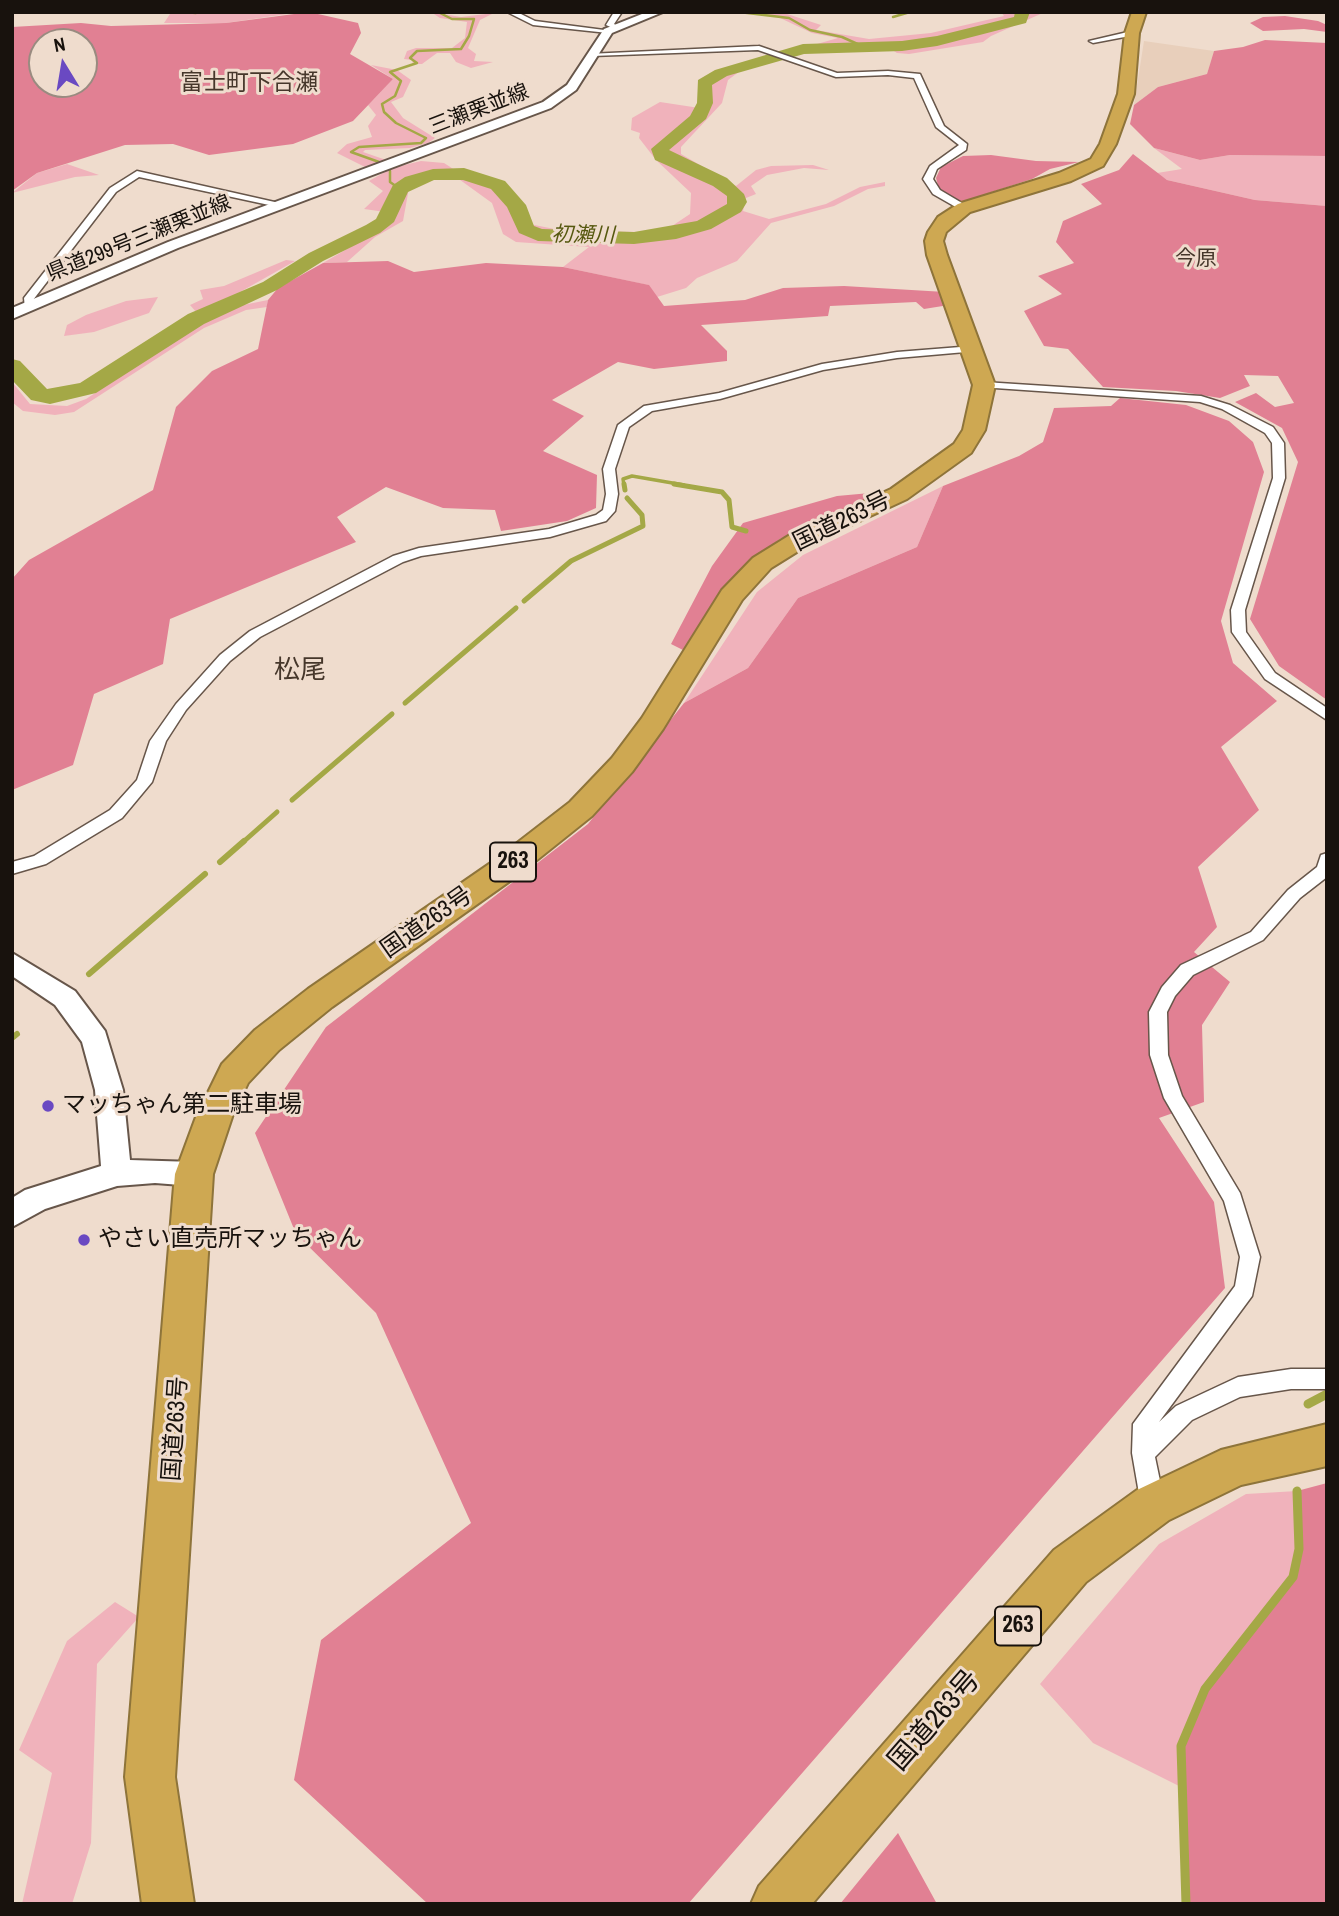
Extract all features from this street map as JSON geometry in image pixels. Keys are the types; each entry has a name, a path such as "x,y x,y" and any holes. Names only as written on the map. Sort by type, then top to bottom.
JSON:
{"highway":[{"name":"国道263号","path":"168,1904 150,1777 194,1174 214,1117 235,1074 267,1040 320,998 506,867 581,809 638,744 731,596 762,563 799,540 899,494 938,469 963,448 974,430 984,385 934,241 939,227 964,208 1079,172 1097,162 1108,144 1126,94 1135,23"},
{"name":"国道263号","path":"777,1904 1070,1566 1153,1505 1236,1465 1327,1445"}],"main road":[{"path":"611,29 658,12"},
{"name":"三瀬栗並線","path":"282,205 547,105 564,96 611,29"},
{"name":"県道299号三瀬栗並線","path":"12,314 173,245 282,205"},
{"path":"12,964 65,998 95,1039 109,1090 117,1174"},
{"path":"12,1214 36,1199 117,1174 155,1171 194,1174"}],"street":[{"path":"510,12 540,25 611,29 610,25 618,12"},
{"path":"1093,41 1135,23"},
{"path":"592,54 681,49 763,50 836,75 888,73 916,76 929,98 940,127 962,144 962,148 933,168 928,179 936,192 964,208"},
{"path":"29,307 28,300 113,190 137,174 282,205"},
{"path":"12,868 40,860 116,814 144,782 159,741 181,707 225,658 255,634 398,559 419,552 550,533 601,518 609,511 612,494 609,469 624,425 648,408 720,396 822,367 897,355 973,349"},
{"path":"984,385 1201,399 1226,407 1269,430 1278,443 1279,478 1238,610 1239,632 1270,676 1327,715"},
{"path":"1153,1505 1143,1453 1144,1424 1245,1289 1250,1257 1233,1199 1173,1098 1159,1055 1158,1012 1168,992 1187,970 1257,936 1294,894 1324,870 1327,859"},
{"path":"1143,1453 1184,1413 1238,1387 1291,1379 1327,1379"}],"shaded area":[{"path":"301,12 226,23 164,23 170,14"},
{"path":"309,12 358,23 361,33 350,54 393,79 353,121 293,144 209,155 173,144 125,145 37,173 12,191 12,27 81,23 111,26 226,23"},
{"path":"431,12 461,17 494,13 480,20 468,48 476,54 474,61 493,62 471,68 456,62 450,53 437,53 422,64 413,64 412,60 404,59 407,51 416,48 452,48 465,38 467,22 440,18"},
{"path":"729,12 781,12 821,25 816,30 869,39 931,33 1004,16 1001,12 1045,12 983,42 909,54 897,53 883,44 810,46 838,38 812,33 778,17"},
{"path":"1285,16 1318,21 1327,25 1327,32 1304,29 1263,31 1250,23 1263,17"},
{"path":"1265,40 1327,43 1327,156 1230,155 1200,160 1154,148 1130,124 1134,105 1158,87 1207,74 1214,51 1243,47"},
{"path":"1144,41 1214,51 1207,74 1158,87 1134,105"},
{"path":"371,65 397,70 411,80 403,97 391,102 403,118 435,138 410,148 365,150 363,152 389,161 369,169 337,153 347,144 372,137 368,126 376,115 368,105 393,79"},
{"path":"740,71 728,80 722,103 681,147 681,154 736,186 756,170 771,166 813,165 829,170 804,168 767,175 751,186 756,194 746,198 743,211 769,219 826,204 860,187 885,182 885,186 868,189 834,206 771,223 737,261 697,278 686,288 657,297 648,285 563,267 589,247 516,242 503,234 492,203 456,177 422,181 409,188 403,221 375,237 347,262 323,263 393,222 393,213 364,209 383,191 369,181 392,168 421,161 444,163 458,172 505,188 529,224 565,231 640,232 672,226 690,214 691,193 656,160 639,138 640,133 631,130 632,118 660,102 706,109 712,95 708,84 724,74"},
{"path":"1154,148 1200,160 1230,155 1327,156 1327,206 1255,200 1167,180 1157,173 1182,169"},
{"path":"1133,154 1167,180 1255,200 1327,206 1327,700 1279,666 1250,619 1298,462 1282,428 1235,402 1256,393 1275,407 1294,403 1278,376 1244,375 1250,386 1220,398 1176,391 1103,387 1068,349 1044,346 1024,311 1062,294 1038,276 1074,263 1056,242 1063,221 1102,204 1081,184 1119,170"},
{"path":"991,155 1036,161 1079,162 1050,169 1032,179 961,202 953,201 939,189 936,178 941,167 963,156"},
{"path":"67,164 99,175 75,177 12,193 37,173"},
{"path":"286,260 295,261 217,305 197,313 190,305 203,299 200,290 224,286"},
{"path":"388,261 414,272 486,263 563,267 649,285 664,306 745,300 783,288 844,286 945,292 949,305 924,309 916,302 830,306 828,316 701,325 727,351 727,361 654,369 618,362 552,400 584,416 543,451 597,475 596,508 567,521 501,531 495,510 443,508 386,487 337,517 356,542 170,619 163,664 94,694 73,765 12,790 12,579 29,560 153,490 176,407 212,371 258,349 268,300 278,288 323,263"},
{"path":"158,297 149,313 94,332 64,336 67,325 86,315 126,301"},
{"path":"268,300 267,307 246,310 204,328 74,412 55,415 23,411 12,402 12,382 30,404 67,406 86,399 193,328 238,306"},
{"path":"1120,398 1186,405 1229,421 1253,442 1264,472 1221,621 1233,663 1277,701 1221,747 1259,810 1198,867 1217,927 1194,952 1230,982 1202,1025 1204,1102 1159,1118 1214,1202 1225,1288 688,1904 428,1904 294,1780 321,1640 471,1523 376,1313 296,1234 255,1133 326,1027 588,824 684,703 748,668 798,598 917,547 943,486 1019,456 1043,442 1054,408 1111,406"},
{"path":"943,486 917,547 798,598 748,668 684,703 757,592 803,555"},
{"path":"892,491 780,539 748,562 719,593 683,650 671,644 712,566 743,523 837,496"},
{"path":"1327,1483 1327,1904 1186,1904 1181,1746 1205,1689 1293,1577 1299,1549 1297,1491"},
{"path":"1297,1491 1299,1549 1293,1577 1205,1689 1181,1746 1185,1789 1093,1743 1040,1684 1159,1544 1246,1494"},
{"path":"115,1602 139,1617 97,1664 91,1843 72,1904 22,1904 52,1773 19,1750 67,1641"},
{"path":"898,1833 937,1904 840,1904"}],"waterway":[{"path":"183,12 196,13"},
{"path":"209,12 238,12"},
{"path":"379,162 351,152 359,147 421,143 426,138 396,123 384,112 382,104 395,96 401,81 390,72 417,63 410,58 417,51 461,49 469,36 474,19 452,19 438,12"},
{"path":"739,12 789,18 810,30 842,37 862,46"},
{"path":"893,17 910,12"},
{"name":"初瀬川","path":"12,366 39,395 50,397 88,388 196,319 270,286 316,257 373,229 384,222 400,189 412,181 433,175 464,174 498,185 516,205 526,229 538,235 634,238 676,233 704,225 734,208 738,202 735,194 720,182 661,156 660,149 697,119 705,103 704,83 721,73 803,49 902,46 937,41 1021,20 1023,12"},
{"path":"390,171 390,182 400,189"},
{"path":"624,485 623,479 632,476 684,485"},
{"path":"624,484 625,490"},
{"path":"674,484 722,492 729,500 732,527 746,531"},
{"path":"524,601 571,561 643,526 642,515 627,498"},
{"path":"405,703 516,608"},
{"path":"292,800 392,714"},
{"path":"242,843 277,812"},
{"path":"220,862 244,841"},
{"path":"89,974 205,874"},
{"path":"12,1038 17,1034"},
{"path":"1308,1404 1327,1394"},
{"path":"1186,1904 1181,1746 1205,1689 1293,1577 1299,1549 1297,1491"}],"place":[{"name":"マッちゃん第二駐車場","path":"48,1106"},
{"name":"やさい直売所マッちゃん","path":"84,1240"}],"district":[{"name":"富士町下合瀬","path":"249,84"},
{"name":"今原","path":"1196,259"},
{"name":"松尾","path":"300,671"}]}
